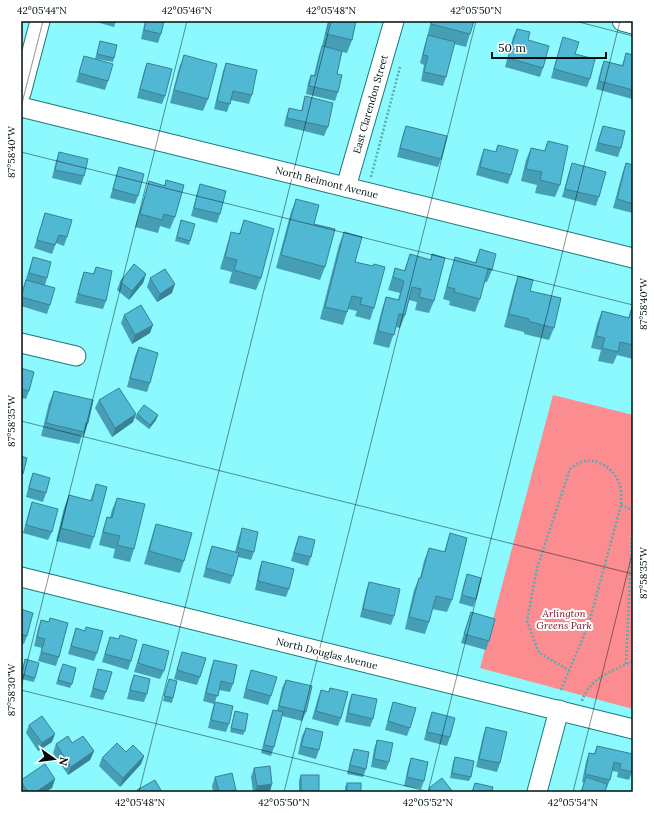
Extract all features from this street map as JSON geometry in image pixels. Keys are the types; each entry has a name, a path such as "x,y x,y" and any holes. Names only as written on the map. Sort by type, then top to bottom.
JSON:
{"street":[{"path":"21,93 40,21"},
{"name":"East Clarendon Street","path":"346,187 394,21"},
{"path":"622,21 633,24"},
{"name":"North Belmont Avenue","path":"21,107 633,258"},
{"path":"21,342 76,356"},
{"name":"North Douglas Avenue","path":"21,577 633,729"},
{"path":"537,792 559,710"}],"path":[{"path":"367,192 400,66"},
{"path":"561,690 589,623 621,505 620,486 615,476 606,466 594,461 581,462 570,469 537,568 527,621 539,653 569,670"},
{"path":"626,664 633,504"},
{"path":"621,505 633,509"},
{"path":"578,715 583,696 599,677 633,661"}],"green space":[{"name":"Arlington Greens Park","path":"553,395 633,415 633,709 480,668"}],"building":[{"path":"146,21 164,21 161,34 144,30"},
{"path":"329,21 356,21 352,40 326,34"},
{"path":"432,21 474,21 470,34 431,24"},
{"path":"517,29 530,32 528,40 549,46 543,68 508,58"},
{"path":"428,35 455,42 446,77 424,72 428,56 423,55"},
{"path":"563,37 579,42 575,54 595,59 590,79 554,69"},
{"path":"100,41 117,45 114,58 97,54"},
{"path":"322,46 342,51 337,74 342,75 338,92 309,86 311,75 315,76"},
{"path":"626,53 633,55 633,90 599,81 604,61 623,66"},
{"path":"184,55 217,64 208,99 174,90"},
{"path":"84,56 113,64 108,81 79,73"},
{"path":"147,63 172,69 165,96 140,89"},
{"path":"226,63 257,70 252,95 233,91 230,104 217,101"},
{"path":"305,96 333,103 328,127 287,118 289,108 302,111"},
{"path":"406,126 447,136 441,159 400,148"},
{"path":"603,126 625,131 621,148 598,143"},
{"path":"548,141 568,146 560,185 540,180 542,172 526,169 531,148 545,151"},
{"path":"498,145 518,150 511,175 480,167 484,149 496,152"},
{"path":"59,152 88,159 84,176 55,170"},
{"path":"572,163 606,172 599,197 565,189"},
{"path":"626,163 633,165 633,204 617,199"},
{"path":"119,167 144,174 138,196 113,189"},
{"path":"166,180 184,185 175,217 164,214 162,220 140,214 149,181 165,186"},
{"path":"200,184 226,191 220,214 194,208"},
{"path":"296,199 319,205 314,224 335,229 325,267 281,255"},
{"path":"45,213 72,220 67,237 59,235 55,245 37,240"},
{"path":"181,220 195,224 190,241 177,237"},
{"path":"244,220 274,229 261,278 234,270 237,260 225,257 231,232 240,234"},
{"path":"344,232 362,237 355,262 385,267 374,308 360,304 362,298 352,296 347,312 325,307"},
{"path":"480,249 496,254 492,270 488,269 480,299 454,292 455,289 447,287 455,257 476,263"},
{"path":"410,254 431,260 432,254 445,258 434,301 419,297 421,289 412,287 405,315 399,314 394,335 378,331 386,297 399,300 404,281 393,277 395,268 405,271"},
{"path":"33,257 51,262 47,278 29,273"},
{"path":"134,264 146,274 132,291 120,282"},
{"path":"96,267 112,271 106,301 78,294 84,272 94,274"},
{"path":"165,269 175,284 160,294 150,278"},
{"path":"518,276 533,280 530,291 561,298 554,328 509,314"},
{"path":"26,280 55,288 50,305 21,297"},
{"path":"633,304 633,345 620,342 618,352 602,348 605,338 596,336 602,311 629,318"},
{"path":"141,305 153,325 135,335 124,315"},
{"path":"139,347 158,353 150,383 130,378"},
{"path":"21,368 34,372 29,391 21,389"},
{"path":"119,388 136,414 115,428 99,400"},
{"path":"54,391 93,400 88,423 86,423 84,432 46,423"},
{"path":"144,405 158,415 150,425 137,414"},
{"path":"21,456 27,458 23,474 21,474"},
{"path":"33,473 50,478 46,493 29,488"},
{"path":"96,484 107,487 94,537 61,528 69,495 92,501"},
{"path":"117,498 145,504 134,549 117,545 120,536 103,532 107,517 112,518"},
{"path":"32,502 58,509 52,532 26,525"},
{"path":"156,524 192,533 184,561 149,551"},
{"path":"242,528 258,532 254,552 238,548"},
{"path":"450,533 467,538 452,600 436,596 429,622 409,617 419,578 421,578 429,548 445,552"},
{"path":"299,536 315,540 311,557 294,553"},
{"path":"212,546 239,553 233,576 206,568"},
{"path":"262,561 294,569 289,589 258,581"},
{"path":"467,574 481,578 476,599 462,595"},
{"path":"369,582 400,589 394,616 363,609"},
{"path":"21,609 33,613 27,636 21,634"},
{"path":"471,612 495,619 489,641 464,634"},
{"path":"50,618 68,623 59,657 41,652 45,639 37,637 41,620 49,622"},
{"path":"86,627 103,631 97,653 71,646 76,628 85,631"},
{"path":"120,635 137,640 131,661 105,654 110,637 119,639"},
{"path":"143,644 169,651 164,671 138,663"},
{"path":"182,652 206,658 200,677 177,670"},
{"path":"25,659 39,663 35,678 22,674"},
{"path":"214,660 237,665 233,684 221,681 218,696 206,693"},
{"path":"63,664 76,668 72,684 58,680"},
{"path":"98,669 112,672 106,692 93,688"},
{"path":"251,670 277,677 271,696 246,689"},
{"path":"134,675 150,679 147,694 130,690"},
{"path":"169,679 177,681 173,698 164,696"},
{"path":"286,680 312,686 306,712 279,706"},
{"path":"330,688 348,692 341,718 316,711 321,690 329,692"},
{"path":"352,694 377,699 373,719 348,713"},
{"path":"215,702 233,706 229,724 211,720"},
{"path":"393,702 416,708 410,728 388,721"},
{"path":"273,710 283,712 274,747 264,745"},
{"path":"235,711 248,714 245,731 231,728"},
{"path":"432,712 455,718 450,737 427,732"},
{"path":"42,716 55,734 42,743 29,725"},
{"path":"486,727 507,732 500,763 479,759"},
{"path":"306,728 323,732 319,750 301,746"},
{"path":"68,736 72,743 83,736 94,751 71,767 56,744"},
{"path":"377,740 393,743 389,762 374,759"},
{"path":"117,743 126,752 133,745 144,756 123,778 102,758"},
{"path":"597,746 633,754 632,772 620,769 621,764 614,762 610,780 585,774 589,753 595,754"},
{"path":"354,749 369,752 366,769 350,765"},
{"path":"455,757 474,761 471,777 452,773"},
{"path":"411,758 428,762 424,781 407,777"},
{"path":"45,764 55,779 36,792 28,792 21,780"},
{"path":"270,766 272,784 257,786 254,768"},
{"path":"232,773 236,790 219,792 215,777"},
{"path":"301,775 319,775 319,792 301,792"},
{"path":"586,777 607,784 605,792 581,792"},
{"path":"442,778 453,792 432,792 429,788"},
{"path":"155,780 162,792 138,792 137,790"},
{"path":"347,783 361,783 361,792 347,792"},
{"path":"475,783 493,787 492,792 472,792"}]}
